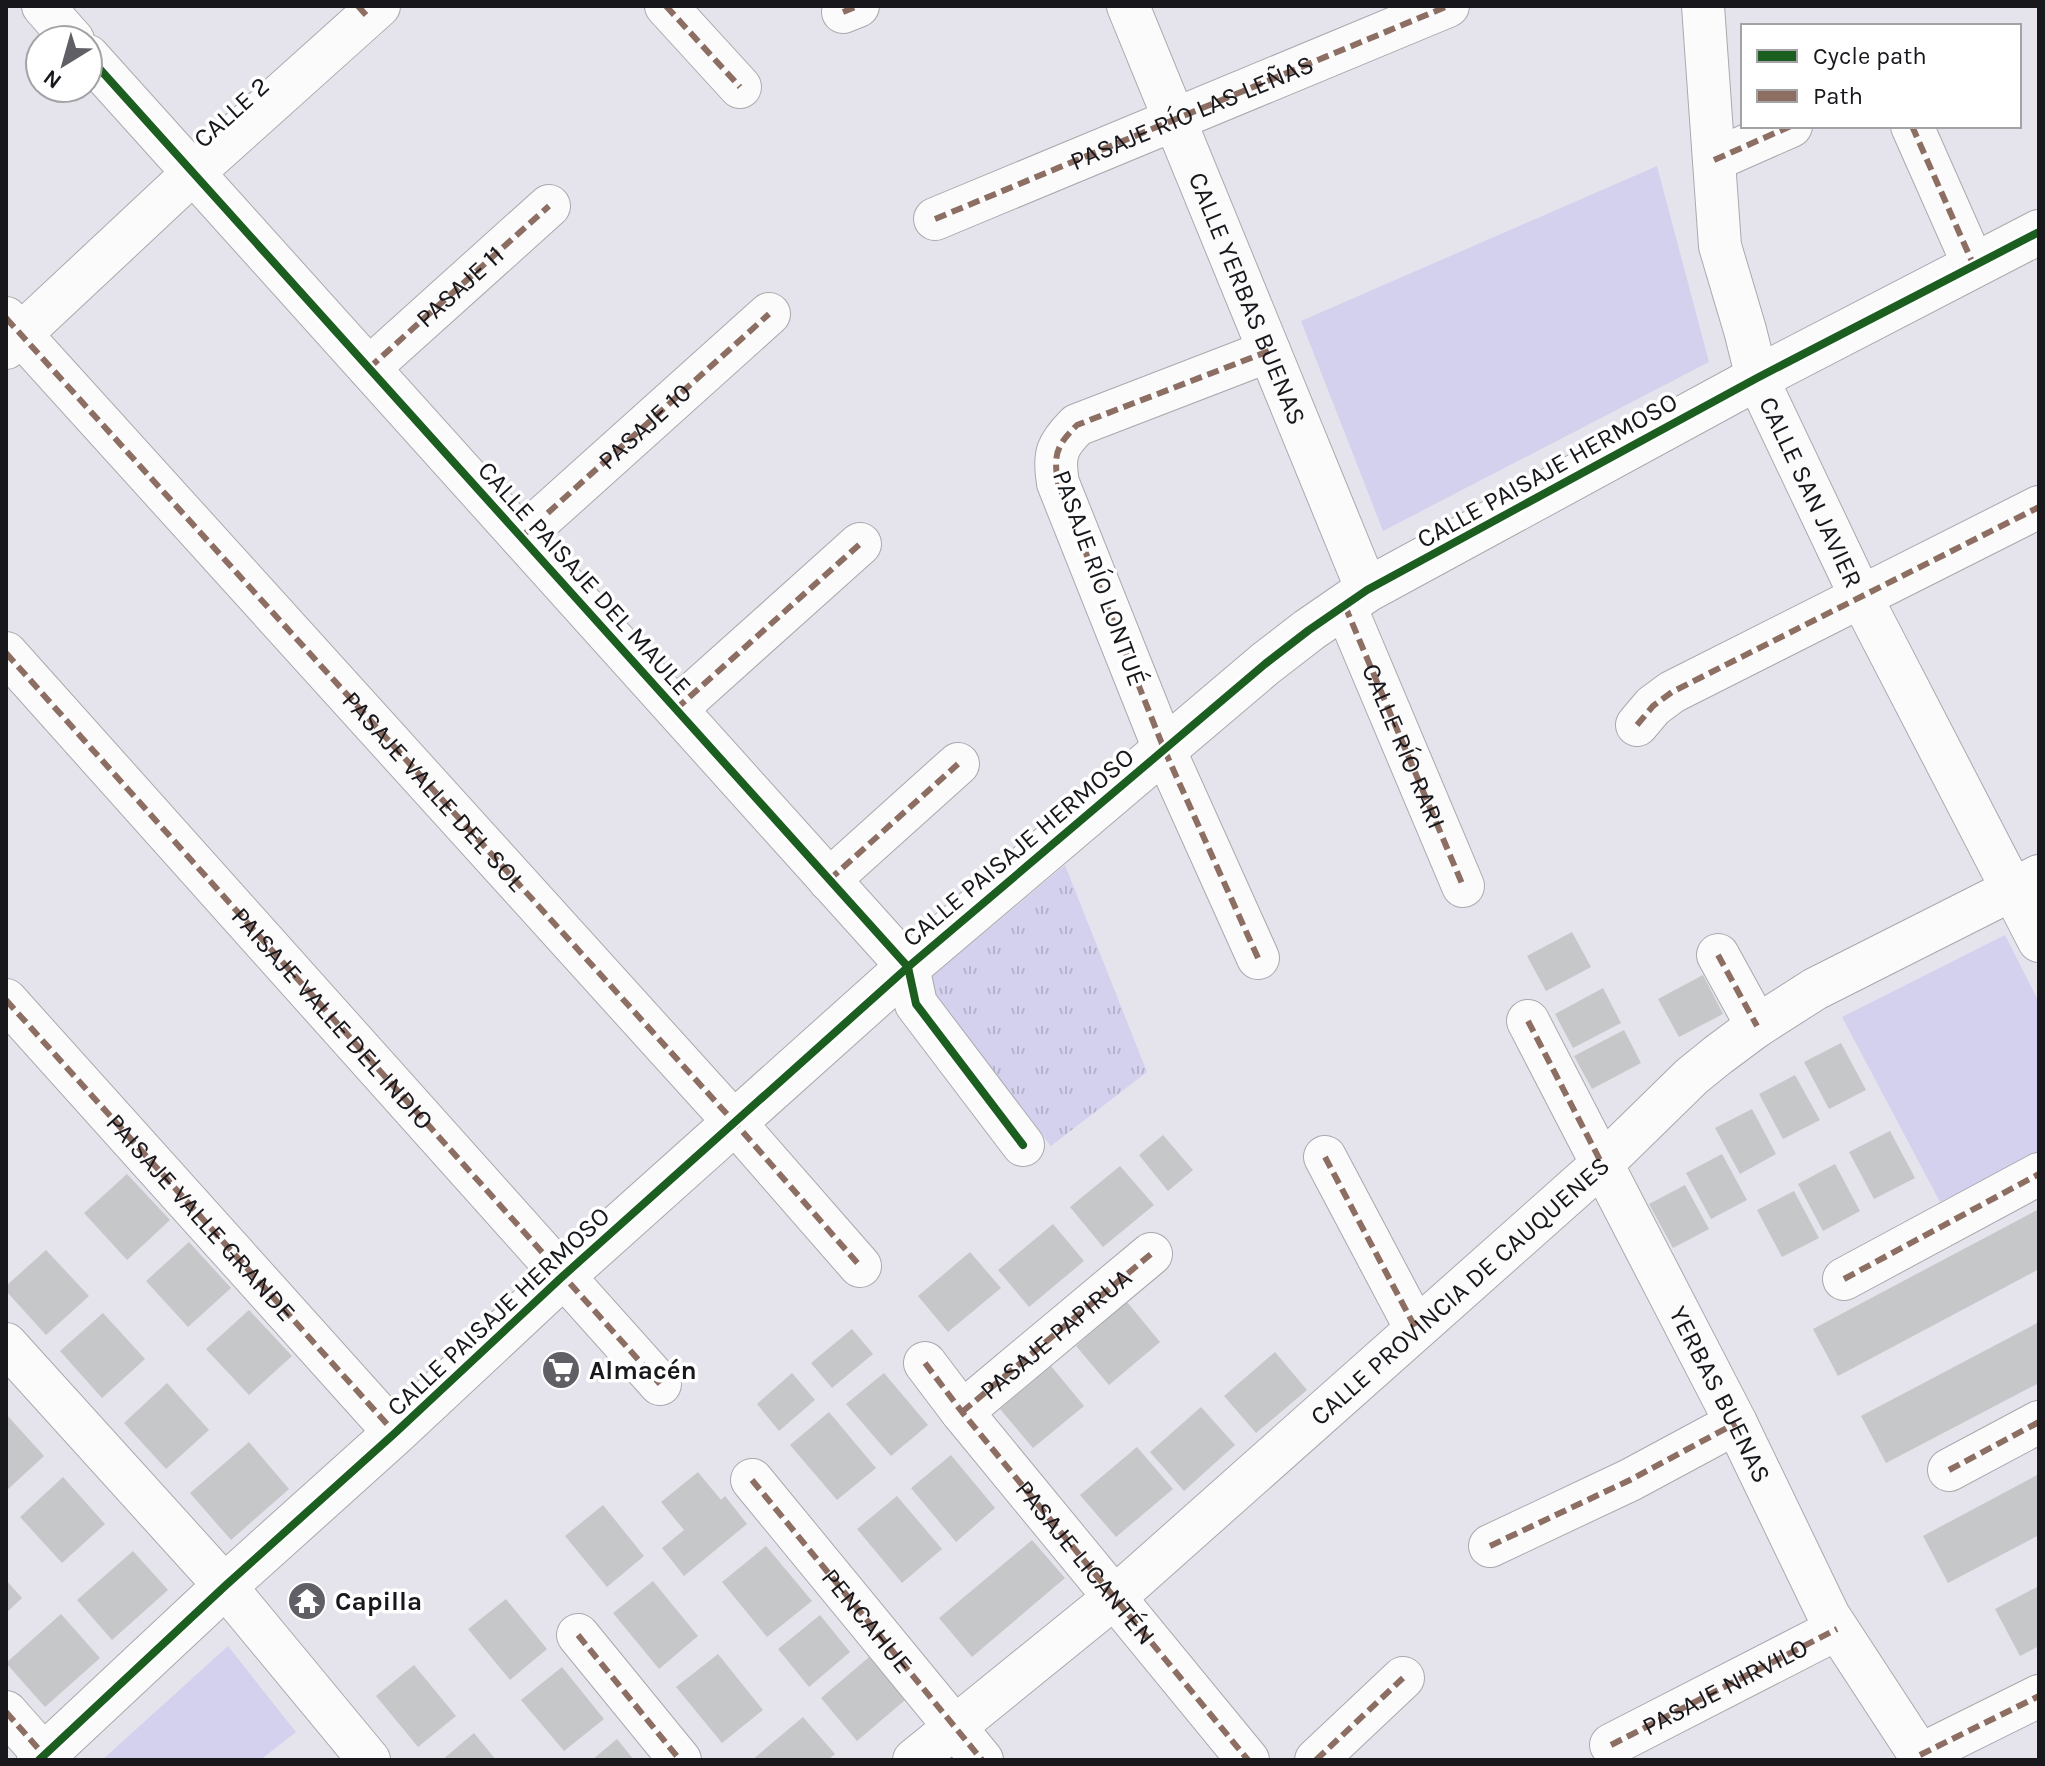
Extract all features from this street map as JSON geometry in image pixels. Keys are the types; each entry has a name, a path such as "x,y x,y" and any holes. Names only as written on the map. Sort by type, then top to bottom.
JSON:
{"street":[{"path":"43,6 59,24"},
{"path":"666,6 740,87"},
{"name":"CALLE YERBAS BUENAS","path":"1128,6 1269,351 1356,598"},
{"name":"PASAJE RÍO LAS LEÑAS","path":"935,219 1448,6"},
{"name":"CALLE SAN JAVIER","path":"1703,6 1720,246 1757,378 1861,597 2026,883 2039,941"},
{"name":"CALLE 2","path":"11,333 193,173 368,9"},
{"name":"CALLE PAISAJE DEL MAULE","path":"104,74 908,967 916,1004 1023,1145"},
{"path":"1714,160 1786,128"},
{"path":"1913,128 1974,266"},
{"name":"PASAJE 11","path":"369,368 549,206"},
{"name":"CALLE PAISAJE HERMOSO","path":"42,1758 563,1276 908,967 1309,630 1356,598 1757,378 2039,232"},
{"name":"PASAJE 10","path":"521,537 769,314"},
{"name":"PASAJE VALLE DEL SOL","path":"11,333 735,1123 860,1266"},
{"name":"PASAJE RÍO LONTUÉ","path":"1258,958 1164,749 1058,483 1055,465 1057,450 1077,425 1269,351"},
{"path":"1637,725 1653,706 1672,692 2039,507"},
{"path":"676,709 860,544"},
{"name":"CALLE RÍO RARI","path":"1356,598 1463,886"},
{"name":"PAISAJE VALLE DEL INDIO","path":"6,653 660,1384"},
{"path":"829,880 958,764"},
{"name":"CALLE PROVINCIA DE CAUQUENES","path":"914,1760 1115,1597 1602,1164 1692,1076 1757,1026 1815,989 2026,883"},
{"path":"1718,955 1757,1026"},
{"name":"PAISAJE VALLE GRANDE","path":"6,1000 395,1433"},
{"name":"YERBAS BUENAS","path":"1528,1021 1736,1423 1822,1602 1921,1757"},
{"path":"1325,1157 1416,1329"},
{"path":"1844,1279 2039,1174"},
{"name":"PASAJE PAPIRUA","path":"962,1412 1151,1254"},
{"path":"6,1344 225,1586 369,1760"},
{"name":"PASAJE LICANTÉN","path":"925,1363 1248,1760"},
{"path":"1949,1470 2039,1422"},
{"path":"1490,1546 1630,1480 1736,1423"},
{"name":"PENCAHUE","path":"752,1480 982,1760"},
{"name":"PASAJE NIRVILO","path":"1611,1745 1837,1629"},
{"path":"578,1635 680,1760"},
{"path":"1316,1760 1403,1678"},
{"path":"1921,1757 2039,1696"},
{"path":"6,1712 42,1758"}],"green space":[{"path":"1657,166 1709,362 1383,531 1301,321"},
{"path":"1065,865 1147,1072 1051,1146 920,986"},
{"path":"2005,935 2039,1002 2039,1153 1940,1202 1842,1017"},
{"path":"228,1646 296,1732 260,1760 102,1760"}],"building":[{"path":"1572,932 1591,967 1546,991 1527,956"},
{"path":"1703,975 1723,1014 1679,1037 1658,999"},
{"path":"1603,988 1621,1023 1573,1048 1555,1014"},
{"path":"1624,1030 1641,1063 1592,1089 1574,1056"},
{"path":"1841,1043 1866,1090 1829,1109 1804,1062"},
{"path":"1795,1075 1820,1120 1783,1139 1759,1094"},
{"path":"1752,1109 1776,1154 1740,1174 1715,1128"},
{"path":"1890,1131 1915,1178 1874,1199 1849,1152"},
{"path":"1163,1135 1193,1170 1168,1191 1139,1155"},
{"path":"1722,1154 1747,1200 1711,1219 1686,1173"},
{"path":"1835,1164 1860,1211 1823,1231 1798,1184"},
{"path":"1120,1166 1154,1205 1103,1247 1070,1207"},
{"path":"127,1174 170,1220 127,1260 84,1213"},
{"path":"1685,1185 1709,1229 1673,1248 1649,1204"},
{"path":"1794,1191 1819,1238 1782,1257 1757,1210"},
{"path":"2039,1209 2039,1269 1838,1376 1813,1329"},
{"path":"1053,1224 1084,1261 1029,1307 998,1270"},
{"path":"189,1242 231,1288 188,1327 146,1281"},
{"path":"46,1250 89,1296 46,1335 6,1291 6,1286"},
{"path":"970,1252 1001,1288 948,1332 918,1296"},
{"path":"1127,1302 1160,1342 1109,1385 1076,1346"},
{"path":"249,1310 292,1356 249,1395 206,1349"},
{"path":"103,1313 145,1359 102,1398 60,1351"},
{"path":"2039,1322 2039,1383 1886,1463 1861,1416"},
{"path":"852,1329 873,1354 832,1388 811,1363"},
{"path":"1275,1352 1307,1390 1256,1433 1224,1396"},
{"path":"1051,1366 1084,1406 1033,1448 1000,1409"},
{"path":"792,1373 815,1400 779,1431 757,1404"},
{"path":"884,1373 928,1425 891,1456 846,1404"},
{"path":"167,1383 209,1430 166,1469 124,1423"},
{"path":"1201,1407 1235,1445 1184,1491 1150,1452"},
{"path":"829,1412 876,1468 837,1500 790,1445"},
{"path":"6,1414 44,1456 6,1491"},
{"path":"249,1442 289,1489 231,1540 190,1493"},
{"path":"1137,1447 1173,1489 1116,1537 1080,1495"},
{"path":"951,1455 995,1508 956,1542 911,1488"},
{"path":"698,1472 721,1500 725,1496 747,1524 684,1576 662,1548 684,1530 661,1502"},
{"path":"2039,1474 2039,1535 1948,1583 1923,1536"},
{"path":"63,1477 105,1524 62,1563 20,1517"},
{"path":"897,1496 942,1549 902,1583 857,1529"},
{"path":"603,1505 644,1556 607,1587 565,1536"},
{"path":"1032,1540 1065,1578 972,1657 939,1618"},
{"path":"766,1546 812,1601 767,1637 722,1582"},
{"path":"133,1551 168,1590 112,1640 77,1600"},
{"path":"6,1580 22,1598 6,1613"},
{"path":"653,1581 698,1636 659,1669 613,1613"},
{"path":"2039,1586 2039,1646 2020,1656 1995,1609"},
{"path":"506,1599 547,1649 510,1680 468,1629"},
{"path":"61,1614 100,1658 45,1707 6,1663"},
{"path":"820,1615 850,1652 809,1687 778,1649"},
{"path":"875,1652 911,1695 857,1741 821,1698"},
{"path":"718,1654 763,1710 722,1743 676,1687"},
{"path":"414,1665 456,1716 418,1747 376,1696"},
{"path":"562,1667 604,1719 564,1751 521,1700"},
{"path":"803,1717 835,1754 828,1760 752,1760"},
{"path":"474,1733 496,1760 442,1760"},
{"path":"617,1739 634,1760 592,1760"}],"marked path":[{"path":"358,6 367,16"},
{"path":"666,6 740,87"},
{"path":"843,12 858,6"},
{"path":"935,219 1448,6"},
{"path":"1714,160 1786,128"},
{"path":"1913,128 1974,266"},
{"path":"369,368 549,206"},
{"path":"521,537 769,314"},
{"path":"6,318 735,1123 860,1266"},
{"path":"1258,958 1164,749 1058,483 1056,465 1061,444 1077,425 1269,351"},
{"path":"1637,725 1653,706 1672,692 2039,507"},
{"path":"676,709 860,544"},
{"path":"1345,606 1463,886"},
{"path":"6,653 660,1384"},
{"path":"829,880 958,764"},
{"path":"1718,955 1757,1026"},
{"path":"6,1000 395,1433"},
{"path":"1528,1021 1602,1164"},
{"path":"1325,1157 1416,1329"},
{"path":"1844,1279 2039,1174"},
{"path":"962,1412 1151,1254"},
{"path":"925,1363 1248,1760"},
{"path":"1949,1470 2039,1422"},
{"path":"1490,1546 1630,1480 1736,1423"},
{"path":"752,1480 982,1760"},
{"path":"1611,1745 1837,1629"},
{"path":"578,1635 680,1760"},
{"path":"1316,1760 1403,1678"},
{"path":"1920,1755 2039,1696"},
{"path":"6,1712 44,1755"}],"cycle path":[{"path":"104,74 908,967 916,1004 1023,1145"},
{"path":"39,1760 563,1276 908,967 1309,630 1367,590 1757,378 2039,232"}],"place":[{"name":"Almacén","path":"561,1370"},
{"name":"Capilla","path":"307,1601"}]}
